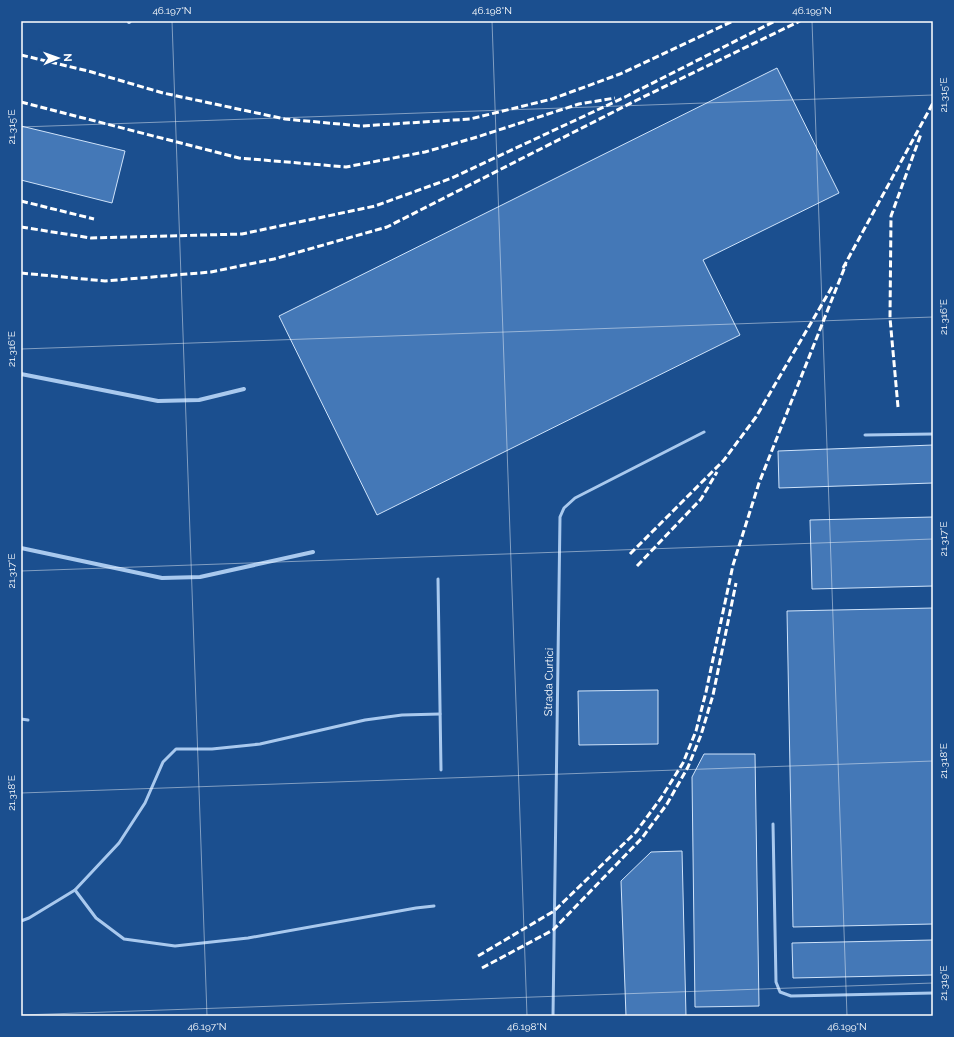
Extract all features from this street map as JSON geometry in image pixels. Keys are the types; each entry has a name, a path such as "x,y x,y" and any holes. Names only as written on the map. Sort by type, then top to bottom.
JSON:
{"street":[{"path":"21,374 158,401 199,400 244,389"},
{"path":"21,548 162,578 200,577 313,552"}],"lane":[{"name":"Strada Curtici","path":"552,1016 560,517 564,508 575,498 704,432"},
{"path":"865,434 933,434"},
{"path":"438,579 441,770"},
{"path":"21,921 29,918 74,890 119,844 145,803 163,762 176,749 212,749 260,744 365,720 402,715 440,714"},
{"path":"21,718 28,720"},
{"path":"773,824 776,982 780,992 791,996 933,992"},
{"path":"74,890 96,918 124,939 175,946 248,938 434,906"}],"building":[{"path":"777,68 839,193 703,260 740,335 377,515 279,316"},
{"path":"21,126 125,151 112,203 21,180"},
{"path":"933,445 933,483 779,488 778,451"},
{"path":"933,517 933,586 812,589 810,520"},
{"path":"933,608 933,924 793,927 787,611"},
{"path":"658,690 658,744 579,745 578,691"},
{"path":"704,754 755,754 759,1006 695,1007 692,777"},
{"path":"682,851 686,1016 626,1016 621,881 651,852"},
{"path":"933,940 933,975 793,978 792,943"}],"railway":[{"path":"21,55 88,71 163,93 285,119 361,126 470,119 552,99 620,74 733,21"},
{"path":"21,227 91,238 242,234 375,206 452,178 627,96 775,21"},
{"path":"21,273 105,281 211,272 274,259 387,227 635,101 800,21"},
{"path":"21,102 239,158 346,167 425,152 579,104 615,98"},
{"path":"843,268 933,103"},
{"path":"898,407 890,318 891,216 921,134"},
{"path":"21,201 94,219"},
{"path":"478,956 554,911 636,832 661,798 683,763 696,731 706,692 733,565 759,483 846,264"},
{"path":"630,554 724,460 756,417 832,287"},
{"path":"637,566 701,499 717,472"},
{"path":"482,968 553,930 642,838 667,804 688,767 701,735 713,695 736,583"}]}
